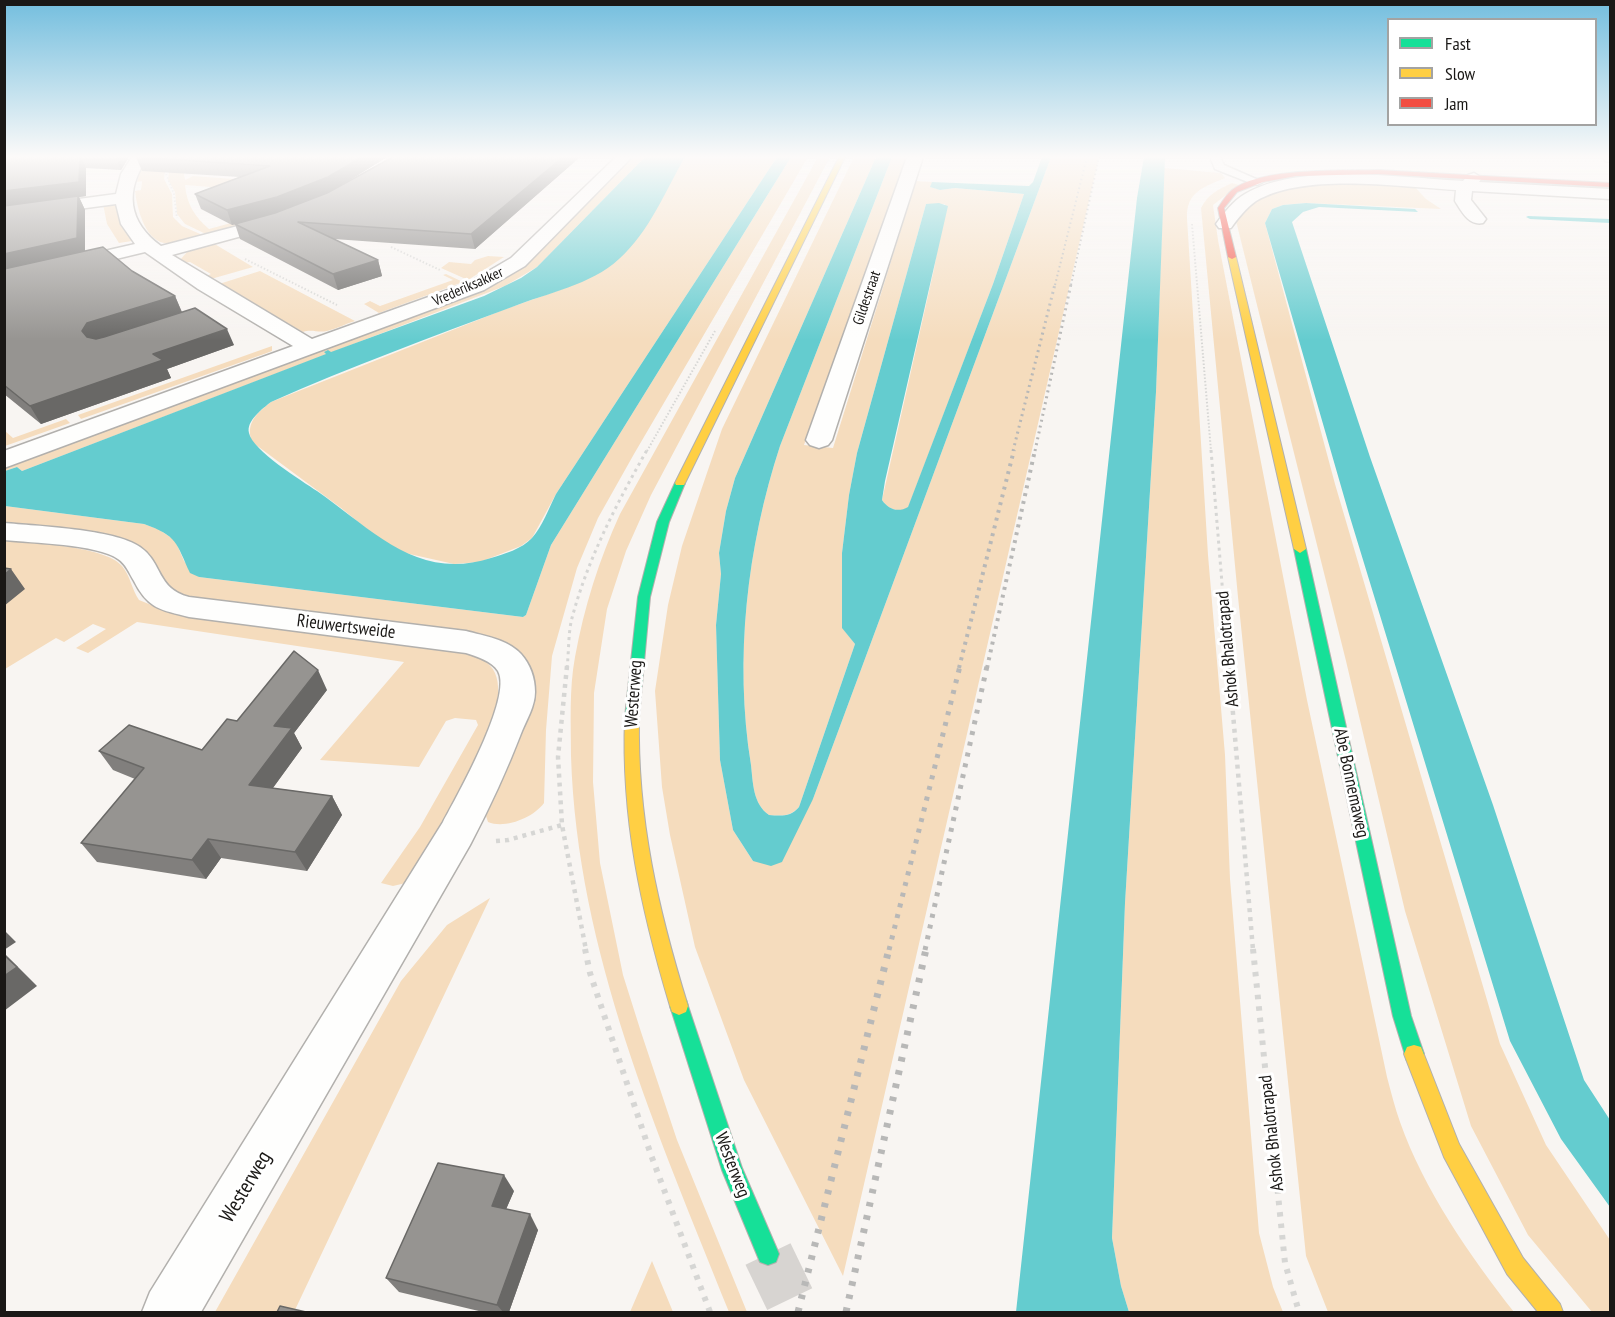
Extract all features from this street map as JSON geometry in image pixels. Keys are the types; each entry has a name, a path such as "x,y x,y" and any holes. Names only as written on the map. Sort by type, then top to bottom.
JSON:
{"street":[{"path":"128,218 135,233 153,249 309,347"},
{"path":"4,280 212,238 280,218"},
{"name":"Vrederiksakker","path":"4,460 477,286 518,262 562,218"},
{"name":"Westerweg","path":"768,1254 732,1170 655,928 634,817 631,730 635,668 644,597 663,522 697,446 811,218"},
{"name":"Gildestraat","path":"819,440 894,218"},
{"name":"Abe Bonnemaweg","path":"1224,218 1308,584 1402,1016 1425,1086 1451,1150 1481,1209 1515,1266 1552,1312"},
{"name":"Abe Bonnemaweg","path":"1225,224 1230,218"},
{"path":"216,311 238,304"},
{"name":"Rieuwertsweide","path":"4,531 110,545 128,552 136,560 158,595 167,601 189,607 466,642 489,647 504,655 516,674 518,694 493,763 451,845"},
{"name":"Westerweg","path":"170,1312 451,845"}],"path":[{"path":"177,218 186,227 212,238 252,263 334,305 342,304"},
{"name":"Ashok Bhalotrapad","path":"1191,218 1250,912 1285,1263 1299,1312"},
{"path":"391,247 477,286"},
{"path":"451,845 508,840 562,825 590,973 651,1155 710,1312"}],"shaded area":[{"path":"106,218 120,218 132,241 119,243"},
{"path":"142,218 174,218 182,226 207,237 180,243 164,243 151,235"},
{"path":"181,218 199,218 209,229 247,218 274,218 210,236 185,224"},
{"path":"572,218 585,218 537,267 505,286 22,471 17,467 5,471 5,465 498,282 526,264"},
{"path":"634,218 737,218 556,494 532,538 521,546 480,562 454,564 405,553 378,538 252,442 251,424 257,414 271,402 503,310 568,287"},
{"path":"753,218 772,218 598,518 577,568 552,656 546,730 544,803 533,813 518,821 495,824 488,822 486,816 520,736 527,699 512,648 492,637 190,598 169,590 150,560 5,524 5,506 144,524 158,529 175,540 184,561 199,577 523,617 526,615 551,545"},
{"path":"784,218 797,218 651,495 626,551 607,609 594,693 593,782 600,863 623,975 677,1140 747,1312 729,1312 675,1178 626,1041 605,971 588,901 577,829 571,756 572,681 575,657 588,602 605,549 620,514"},
{"path":"824,218 849,218 735,478 726,511 719,553 721,574 716,625 720,760 733,830 753,861 813,799 1028,218 1085,218 843,1276 744,1080 695,947 670,835 662,787 655,691 668,605 682,546 722,429"},
{"path":"868,218 884,218 804,445 833,448 904,218 922,218 857,453 849,495 842,553 842,627 855,644 799,807 781,816 769,815 764,810 753,786 744,685 744,644 752,563 759,524 780,446"},
{"path":"943,218 1016,218 908,508 897,510 887,506 882,500 934,269"},
{"path":"1162,218 1187,218 1208,555 1225,755 1230,879 1259,1233 1273,1287 1283,1312 1129,1312 1121,1286 1112,1238 1125,903 1156,392"},
{"path":"1202,218 1215,218 1307,700 1387,1077 1398,1117 1435,1197 1465,1245 1514,1312 1328,1312 1306,1256 1238,597"},
{"path":"1238,218 1267,218 1265,223 1335,484 1500,1044 1546,1145 1610,1240 1610,1312 1592,1312 1528,1235 1471,1126 1405,911 1346,661 1236,221"},
{"path":"213,243 253,267 211,279 206,276 211,274 190,262 184,263 180,260 187,252"},
{"path":"488,256 504,257 468,280 441,268 449,262 471,264 475,260"},
{"path":"260,271 355,321 327,331 303,332 219,284"},
{"path":"446,274 463,282 379,313 364,304 370,301 380,306 453,280 443,275"},
{"path":"272,346 272,351 264,354 81,419 78,415"},
{"path":"66,419 70,423 5,446 5,431 13,438"},
{"path":"5,540 85,550 113,559 125,570 139,600 166,611 467,651 487,663 495,673 498,693 494,719 469,779 410,882 393,886 381,883 420,827 478,725 476,720 455,718 446,721 419,767 320,760 404,662 137,622 88,653 76,648 106,629 93,624 64,642 56,638 5,669"},
{"path":"490,898 294,1312 215,1312 401,981 447,925"},
{"path":"652,1261 673,1312 630,1312"}],"water":[{"path":"585,218 651,218 630,248 608,268 595,276 391,353 271,402 255,416 249,429 252,440 278,465 397,548 440,563 465,564 507,553 528,542 539,528 556,494 737,218 753,218 551,545 526,615 523,617 199,577 190,573 178,547 170,537 155,528 144,524 5,506 5,471 17,467 22,471 326,354 324,352 328,350 331,352 484,296 521,278 537,267"},
{"path":"849,218 868,218 780,446 759,524 752,563 744,644 744,685 752,779 757,799 764,810 769,815 782,816 799,807 855,644 842,628 842,553 849,495 857,453 922,218 945,218 885,481 882,500 890,508 897,510 908,507 1016,218 1028,218 813,799 782,862 771,866 753,861 733,830 720,760 716,625 721,574 719,553 726,511 735,478"},
{"path":"1135,218 1163,218 1156,392 1125,903 1112,1238 1121,1286 1129,1312 1016,1312"},
{"path":"1267,218 1296,218 1292,222 1370,457 1493,805 1584,1080 1610,1120 1610,1207 1561,1139 1510,1041 1349,514 1265,223"}],"building":[{"path":"4,218 77,218 77,238 4,254"},
{"path":"255,218 490,218 471,234 298,222 378,260 333,274 235,224"},
{"path":"103,247 132,271 175,296 87,323 82,331 87,337 96,339 104,337 195,308 227,329 153,354 163,360 30,406 4,385 4,269"},
{"path":"4,568 11,569 4,575"},
{"path":"294,651 318,670 274,726 292,728 249,785 332,796 295,852 208,839 192,860 81,843 144,768 99,751 129,725 202,750 227,719 237,721"},
{"path":"4,955 17,967 4,976"},
{"path":"438,1163 504,1175 492,1206 530,1214 497,1305 386,1278"},
{"path":"280,1306 306,1312 277,1312"}],"waterway":[{"path":"1559,218 1610,221"}],"tunnel":[{"path":"768,1254 796,1312"}],"railway":[{"path":"1055,285 1072,218"},
{"path":"1071,285 1086,218"},
{"path":"1013,451 1055,284"},
{"path":"1035,451 1071,284"},
{"path":"959,668 1014,450"},
{"path":"987,668 1035,450"},
{"path":"889,950 960,666"},
{"path":"925,950 987,666"},
{"path":"798,1312 889,949"},
{"path":"846,1312 926,949"}],"traffic: fast":[{"path":"632,717 644,597 663,522 680,483"},
{"path":"1300,549 1402,1016 1414,1054"},
{"path":"679,1006 732,1170 768,1254"}],"traffic: slow":[{"path":"680,483 811,218"},
{"path":"1232,257 1300,549"},
{"path":"632,717 632,791 636,827 658,935 679,1006"},
{"path":"1414,1054 1451,1150 1515,1266 1552,1312"}],"traffic: jam":[{"path":"1223,218 1232,257"}]}
